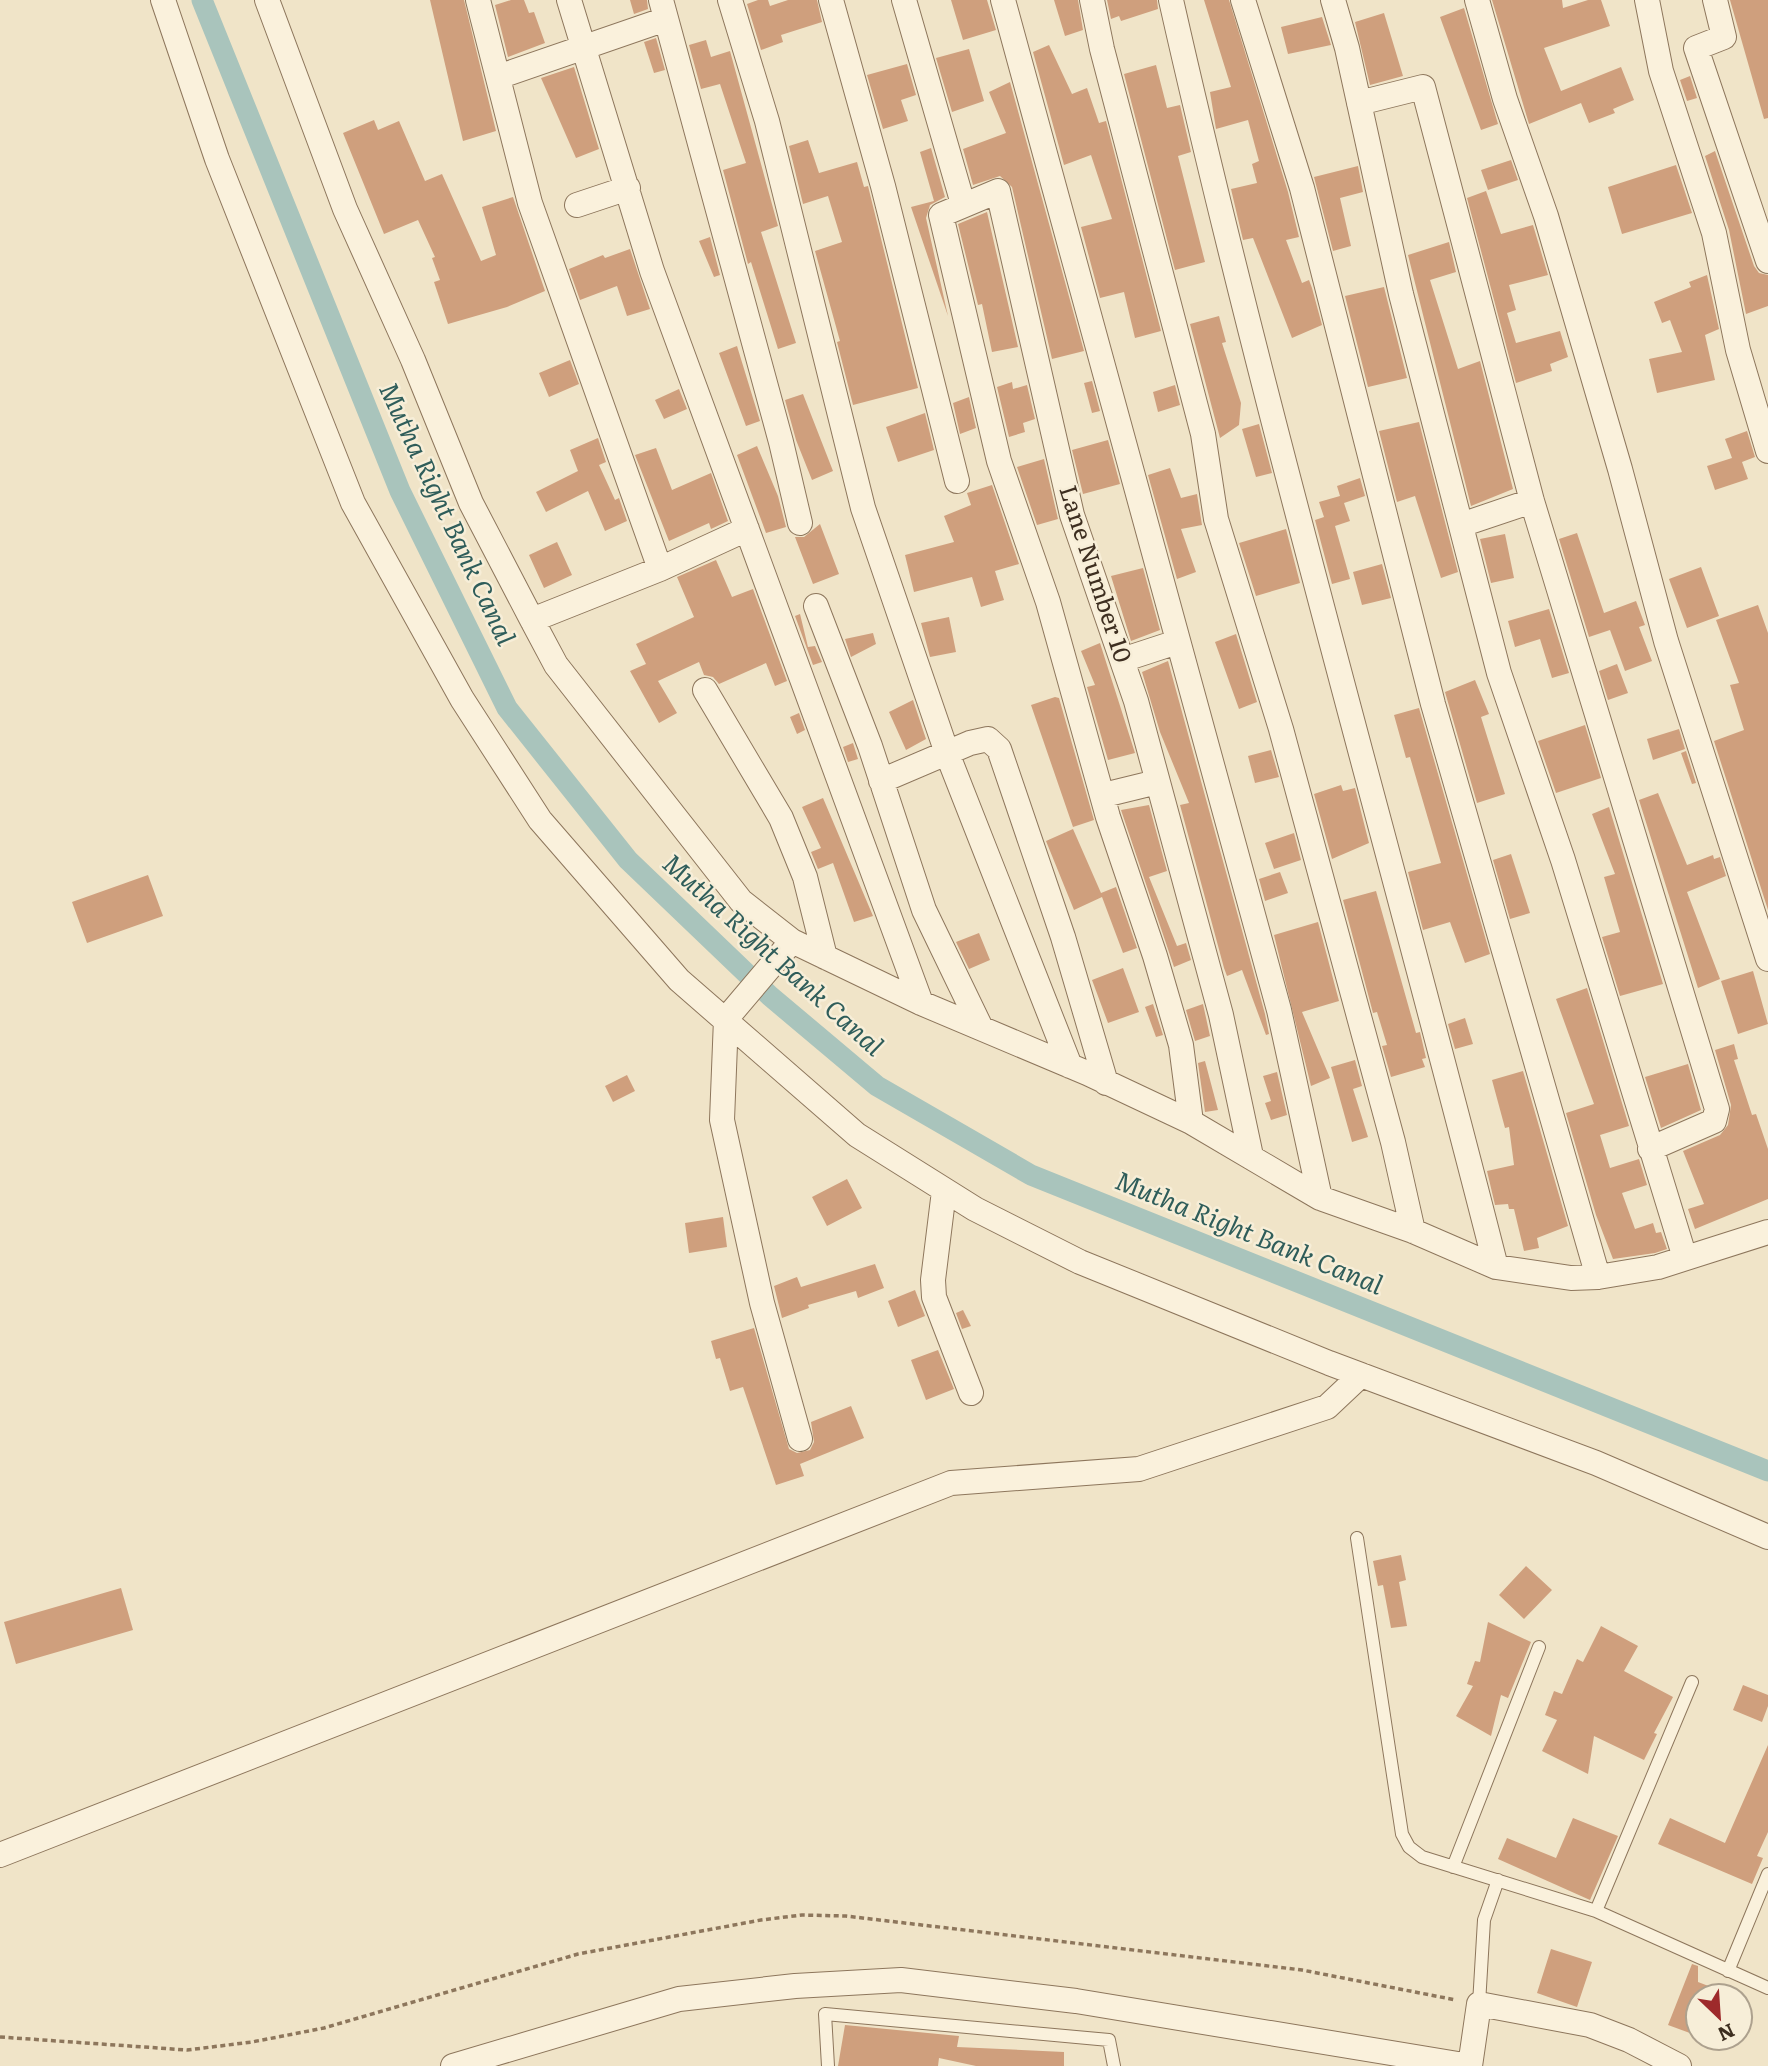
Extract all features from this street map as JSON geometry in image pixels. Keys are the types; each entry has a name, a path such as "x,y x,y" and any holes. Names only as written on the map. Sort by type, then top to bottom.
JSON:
{"street":[{"path":"163,0 217,159 352,503 462,699 540,820 679,980 732,1011 857,1135 944,1191 1080,1262 1361,1375 1596,1463 1768,1537"},
{"path":"267,0 345,209 413,360 471,503 556,666 642,779 784,950 825,957 921,1003 1070,1066 1191,1122 1320,1198 1413,1231 1496,1267 1571,1278 1598,1277 1658,1267 1768,1232"},
{"path":"478,0 530,204 660,569"},
{"path":"569,0 652,271 921,1003"},
{"path":"730,0 766,121 855,480 947,753 1070,1066"},
{"path":"831,0 883,186 957,481"},
{"path":"904,0 963,204 941,215 999,461 1048,602 1130,889 1155,956 1181,1045 1191,1122"},
{"path":"1003,0 1279,1010 1320,1198"},
{"path":"1092,0 1102,50 1203,434 1216,519 1281,729 1393,1142 1413,1231"},
{"path":"1171,0 1217,204 1415,945 1496,1267"},
{"path":"1243,0 1302,188 1433,704 1598,1277"},
{"path":"1333,0 1359,103 1401,294 1499,673 1563,860 1685,1258"},
{"path":"1477,0 1573,309 1666,641 1768,959"},
{"path":"1647,0 1661,71 1714,233 1738,350 1768,451"},
{"path":"1715,0 1724,37 1696,48 1768,261"},
{"path":"498,76 584,50 664,10 781,442 800,523"},
{"path":"1359,103 1423,87 1532,501 1717,1109 1714,1121 1650,1149"},
{"path":"577,205 628,188"},
{"name":"Lane Number 10","path":"963,204 998,191 1072,515 1122,660 1157,782 1221,1015 1251,1156"},
{"path":"1461,525 1532,501"},
{"path":"532,620 660,569 747,529"},
{"path":"816,606 881,781 923,910 981,1028"},
{"path":"1122,660 1177,642"},
{"path":"705,690 781,818 804,877 825,957"},
{"path":"881,781 988,739 999,749 1063,937 1106,1083"},
{"path":"1104,795 1157,782"},
{"path":"784,950 732,1011 722,1120 762,1303 800,1439"},
{"path":"944,1191 933,1280 934,1297 971,1393"},
{"path":"0,1854 951,1483 1139,1469 1327,1407 1361,1375"},
{"path":"453,2066 679,1999 795,1986 901,1980 1076,2001 1470,2066 1479,2004 1590,2025 1629,2040 1679,2066"}],"lane":[{"path":"1357,1538 1402,1834 1409,1847 1422,1857 1596,1911 1768,1988"},
{"path":"1453,1867 1539,1647"},
{"path":"1596,1911 1692,1682"},
{"path":"1728,1971 1768,1874"},
{"path":"1479,2004 1484,1920 1497,1880"},
{"path":"828,2066 825,2014 1109,2040 1114,2066"}],"building":[{"path":"430,0 464,0 496,131 463,141"},
{"path":"511,0 524,0 529,13 534,12 545,43 508,57 495,5"},
{"path":"630,0 647,0 648,9 634,14"},
{"path":"768,0 770,6 788,0 817,0 822,22 781,35 783,42 761,50 747,4"},
{"path":"951,0 987,0 996,30 963,40"},
{"path":"1054,0 1078,0 1083,30 1065,36"},
{"path":"1107,0 1157,0 1158,9 1121,21 1119,16 1111,19"},
{"path":"1204,0 1229,0 1288,192 1299,237 1286,240 1302,283 1309,280 1322,325 1292,338 1253,238 1243,240 1231,189 1257,183 1252,164 1259,161 1248,120 1216,129 1210,92 1231,87"},
{"path":"1492,0 1562,0 1563,8 1588,0 1601,0 1610,26 1544,48 1561,91 1621,67 1634,100 1613,109 1615,113 1589,123 1581,103 1529,124"},
{"path":"1730,0 1768,0 1768,118 1764,119"},
{"path":"1464,8 1498,124 1481,130 1440,17"},
{"path":"1384,13 1403,76 1370,85 1355,22"},
{"path":"1322,17 1331,45 1288,54 1281,27"},
{"path":"656,38 665,70 654,73 644,42"},
{"path":"706,40 711,57 730,51 778,226 761,232 796,343 778,349 751,262 748,264 723,170 746,163 720,84 701,89 689,45"},
{"path":"1049,45 1072,94 1087,88 1099,123 1106,121 1161,331 1135,338 1124,292 1100,298 1081,227 1112,219 1091,155 1064,165 1033,52"},
{"path":"969,49 984,101 952,112 936,58"},
{"path":"907,64 916,95 901,100 908,121 883,129 867,75"},
{"path":"1156,65 1167,108 1180,105 1191,152 1178,156 1205,262 1175,270 1124,74"},
{"path":"574,67 599,149 576,158 541,78"},
{"path":"1690,76 1697,98 1687,101 1680,80"},
{"path":"1010,82 1084,351 1052,359 1012,187 1000,176 973,185 963,149 1006,133 989,92"},
{"path":"374,120 378,130 399,121 425,181 442,174 481,261 496,255 482,207 513,197 545,291 507,307 448,324 434,282 440,280 432,258 435,257 418,220 384,234 343,133"},
{"path":"808,140 819,173 857,162 864,187 868,186 918,388 853,405 837,342 840,341 815,251 842,242 828,196 803,204 789,146"},
{"path":"931,148 945,197 930,205 926,218 948,316 911,207 934,201 920,152"},
{"path":"1715,151 1754,266 1759,273 1768,275 1768,306 1746,314 1729,230 1705,156"},
{"path":"1511,160 1518,180 1488,190 1481,170"},
{"path":"1676,165 1692,213 1622,234 1608,187"},
{"path":"1358,166 1363,192 1340,198 1351,246 1333,251 1314,177"},
{"path":"1486,191 1501,234 1533,225 1548,275 1509,285 1516,310 1507,313 1516,343 1560,331 1568,357 1550,364 1552,371 1516,383 1467,198"},
{"path":"987,212 1018,347 992,352 982,304 978,305 958,224"},
{"path":"710,237 720,275 714,277 699,241"},
{"path":"1449,242 1456,272 1430,280 1458,369 1480,361 1513,489 1471,506 1408,255"},
{"path":"630,249 650,309 627,316 617,286 580,300 569,269 603,255 605,258"},
{"path":"1707,275 1719,329 1705,335 1715,380 1657,393 1649,359 1682,352 1670,320 1662,323 1654,302 1691,287 1689,282"},
{"path":"1384,287 1407,378 1368,387 1345,296"},
{"path":"1219,316 1226,342 1222,343 1241,403 1239,425 1220,438 1190,324"},
{"path":"737,346 760,421 746,426 719,353"},
{"path":"570,360 579,384 549,397 539,373"},
{"path":"1092,381 1100,411 1092,413 1084,383"},
{"path":"1012,382 1013,389 1027,385 1035,419 1023,423 1025,432 1009,437 997,387"},
{"path":"1175,385 1180,405 1158,412 1153,392"},
{"path":"679,389 687,409 664,419 655,400"},
{"path":"803,394 833,471 812,480 796,440 785,400"},
{"path":"969,397 976,428 960,434 953,403"},
{"path":"925,413 934,450 898,462 886,427"},
{"path":"1419,422 1458,572 1441,578 1415,496 1397,502 1379,431"},
{"path":"1259,424 1272,473 1256,477 1242,429"},
{"path":"1747,431 1755,457 1742,462 1748,479 1715,490 1707,466 1732,458 1725,439"},
{"path":"598,438 606,462 599,465 615,500 619,498 627,521 605,531 588,491 546,512 536,492 578,471 570,450"},
{"path":"1108,440 1120,484 1083,494 1072,450"},
{"path":"757,446 778,496 786,527 766,533 737,455"},
{"path":"656,448 672,490 711,473 728,521 711,529 709,523 669,541 635,455"},
{"path":"1044,459 1058,519 1037,525 1017,467"},
{"path":"1170,468 1181,498 1197,494 1202,525 1181,529 1196,572 1177,579 1148,475"},
{"path":"1360,478 1365,496 1344,503 1350,521 1335,526 1350,579 1332,584 1315,520 1324,517 1319,502 1340,496 1337,486"},
{"path":"992,485 1019,564 995,571 1004,600 981,607 972,577 914,592 905,555 954,542 944,516 971,505 967,493"},
{"path":"820,524 839,574 813,584 795,537 804,537"},
{"path":"1286,529 1300,583 1256,596 1239,543"},
{"path":"1577,533 1604,613 1636,601 1645,625 1639,627 1652,661 1625,671 1610,630 1589,637 1559,539"},
{"path":"1505,534 1514,578 1491,583 1480,539"},
{"path":"557,542 572,575 544,588 529,555"},
{"path":"716,560 732,597 753,589 787,681 775,686 766,663 719,684 713,677 704,675 699,662 658,681 677,713 659,723 630,671 646,664 636,644 694,617 677,577"},
{"path":"1382,564 1391,598 1362,605 1353,572"},
{"path":"1701,567 1719,616 1687,628 1669,579"},
{"path":"1143,568 1160,630 1131,641 1111,576"},
{"path":"1758,605 1768,633 1768,910 1714,741 1744,730 1730,685 1739,683 1716,620"},
{"path":"1549,609 1569,673 1552,678 1540,639 1515,647 1508,621"},
{"path":"800,614 808,647 815,646 822,662 813,665 795,616"},
{"path":"949,617 956,652 930,657 921,623"},
{"path":"873,633 876,644 851,657 845,639"},
{"path":"1236,634 1257,702 1239,709 1215,642"},
{"path":"1100,643 1135,753 1108,760 1087,687 1095,685 1081,651"},
{"path":"1168,661 1265,1014 1269,1034 1266,1035 1242,970 1227,976 1224,968 1180,805 1189,803 1160,732 1142,672"},
{"path":"1617,664 1628,693 1608,700 1599,671"},
{"path":"1475,680 1489,714 1481,717 1505,794 1477,803 1445,692"},
{"path":"1059,698 1094,820 1073,827 1031,705"},
{"path":"913,700 926,739 906,750 889,712"},
{"path":"1419,708 1490,954 1465,963 1450,922 1423,930 1408,872 1441,863 1410,757 1406,758 1394,715"},
{"path":"799,713 805,730 797,734 790,717"},
{"path":"1585,725 1601,778 1556,793 1538,741"},
{"path":"1679,729 1685,749 1653,760 1647,739"},
{"path":"853,743 858,759 848,762 843,747"},
{"path":"1271,750 1279,777 1255,783 1248,756"},
{"path":"1686,751 1696,783 1692,784 1681,753"},
{"path":"1341,785 1343,791 1355,788 1369,843 1332,859 1314,794"},
{"path":"1658,793 1687,865 1713,855 1714,859 1720,857 1726,876 1687,892 1720,979 1698,988 1639,800"},
{"path":"823,798 873,916 854,922 833,863 818,869 811,852 821,848 802,807"},
{"path":"1149,805 1167,871 1149,877 1177,946 1186,943 1191,960 1174,967 1121,810"},
{"path":"1609,807 1663,984 1620,996 1602,937 1620,932 1604,877 1615,874 1592,814"},
{"path":"1073,829 1101,893 1116,887 1137,948 1123,953 1102,897 1074,910 1046,841"},
{"path":"1294,833 1301,860 1274,869 1265,843"},
{"path":"1511,854 1530,913 1510,919 1493,860"},
{"path":"1280,872 1288,893 1265,901 1259,879"},
{"path":"148,875 163,916 87,943 72,902"},
{"path":"1376,891 1416,1033 1420,1032 1426,1058 1422,1059 1425,1067 1391,1077 1382,1046 1387,1045 1377,1012 1373,1013 1343,900"},
{"path":"1318,922 1339,1001 1302,1012 1330,1078 1311,1086 1274,935"},
{"path":"979,933 990,960 969,969 956,942"},
{"path":"1123,968 1139,1012 1108,1023 1092,980"},
{"path":"1753,971 1768,1024 1738,1034 1721,981"},
{"path":"1587,988 1629,1126 1600,1135 1610,1168 1639,1159 1647,1185 1622,1193 1635,1229 1653,1223 1656,1233 1661,1232 1667,1249 1655,1253 1613,1259 1596,1215 1566,1113 1594,1104 1556,999"},
{"path":"1153,1004 1163,1035 1156,1037 1145,1007"},
{"path":"1203,1004 1210,1036 1195,1041 1186,1010"},
{"path":"1465,1018 1473,1044 1455,1049 1448,1024"},
{"path":"1734,1044 1738,1059 1734,1060 1752,1115 1756,1114 1768,1149 1768,1199 1695,1229 1688,1209 1704,1204 1683,1151 1720,1135 1728,1125 1731,1105 1715,1050"},
{"path":"1355,1060 1362,1086 1353,1089 1368,1137 1352,1142 1331,1067"},
{"path":"1205,1061 1218,1110 1205,1112 1198,1063"},
{"path":"1688,1064 1701,1110 1661,1128 1645,1077"},
{"path":"1523,1071 1568,1226 1537,1238 1539,1248 1524,1251 1514,1209 1509,1209 1508,1204 1495,1205 1487,1171 1514,1165 1509,1127 1505,1128 1492,1080"},
{"path":"1277,1072 1287,1115 1271,1120 1265,1103 1271,1101 1263,1076"},
{"path":"627,1075 635,1091 613,1102 605,1086"},
{"path":"847,1179 862,1208 827,1226 812,1197"},
{"path":"723,1217 727,1247 689,1253 685,1223"},
{"path":"875,1264 884,1288 858,1298 856,1291 808,1305 809,1308 782,1318 774,1286 797,1277 801,1287"},
{"path":"915,1290 925,1316 898,1327 888,1301"},
{"path":"963,1310 971,1326 962,1329 956,1313"},
{"path":"754,1328 789,1449 797,1453 810,1450 814,1442 811,1422 851,1406 864,1438 800,1464 804,1476 776,1485 743,1387 730,1391 720,1358 716,1359 711,1341"},
{"path":"938,1350 954,1389 926,1400 911,1360"},
{"path":"1401,1555 1406,1580 1399,1582 1407,1626 1391,1628 1383,1585 1378,1586 1373,1561"},
{"path":"1526,1566 1552,1590 1524,1619 1499,1595"},
{"path":"121,1588 133,1630 16,1664 4,1622"},
{"path":"1488,1622 1531,1642 1508,1698 1501,1695 1491,1736 1456,1716 1473,1686 1467,1684 1475,1661 1480,1662"},
{"path":"1601,1626 1638,1646 1624,1671 1673,1697 1654,1733 1657,1734 1644,1760 1594,1736 1588,1774 1542,1751 1557,1720 1545,1715 1554,1691 1562,1694 1577,1659 1583,1662"},
{"path":"1743,1685 1768,1695 1768,1706 1762,1722 1733,1710"},
{"path":"1768,1745 1768,1832 1757,1856 1763,1858 1752,1884 1658,1844 1670,1818 1725,1843"},
{"path":"1573,1818 1618,1836 1590,1900 1498,1859 1507,1838 1556,1858"},
{"path":"1551,1949 1592,1962 1577,2007 1537,1993"},
{"path":"1692,1964 1698,1966 1698,1982 1685,1982"},
{"path":"1684,1984 1684,2031 1668,2025"},
{"path":"845,2025 959,2036 957,2047 1064,2052 1064,2066 976,2066 939,2058 938,2066 838,2066"}],"waterway":[{"name":"Mutha Right Bank Canal","path":"202,0 400,491 507,708 628,860 770,996 877,1086 1031,1175 1768,1471"}]}
